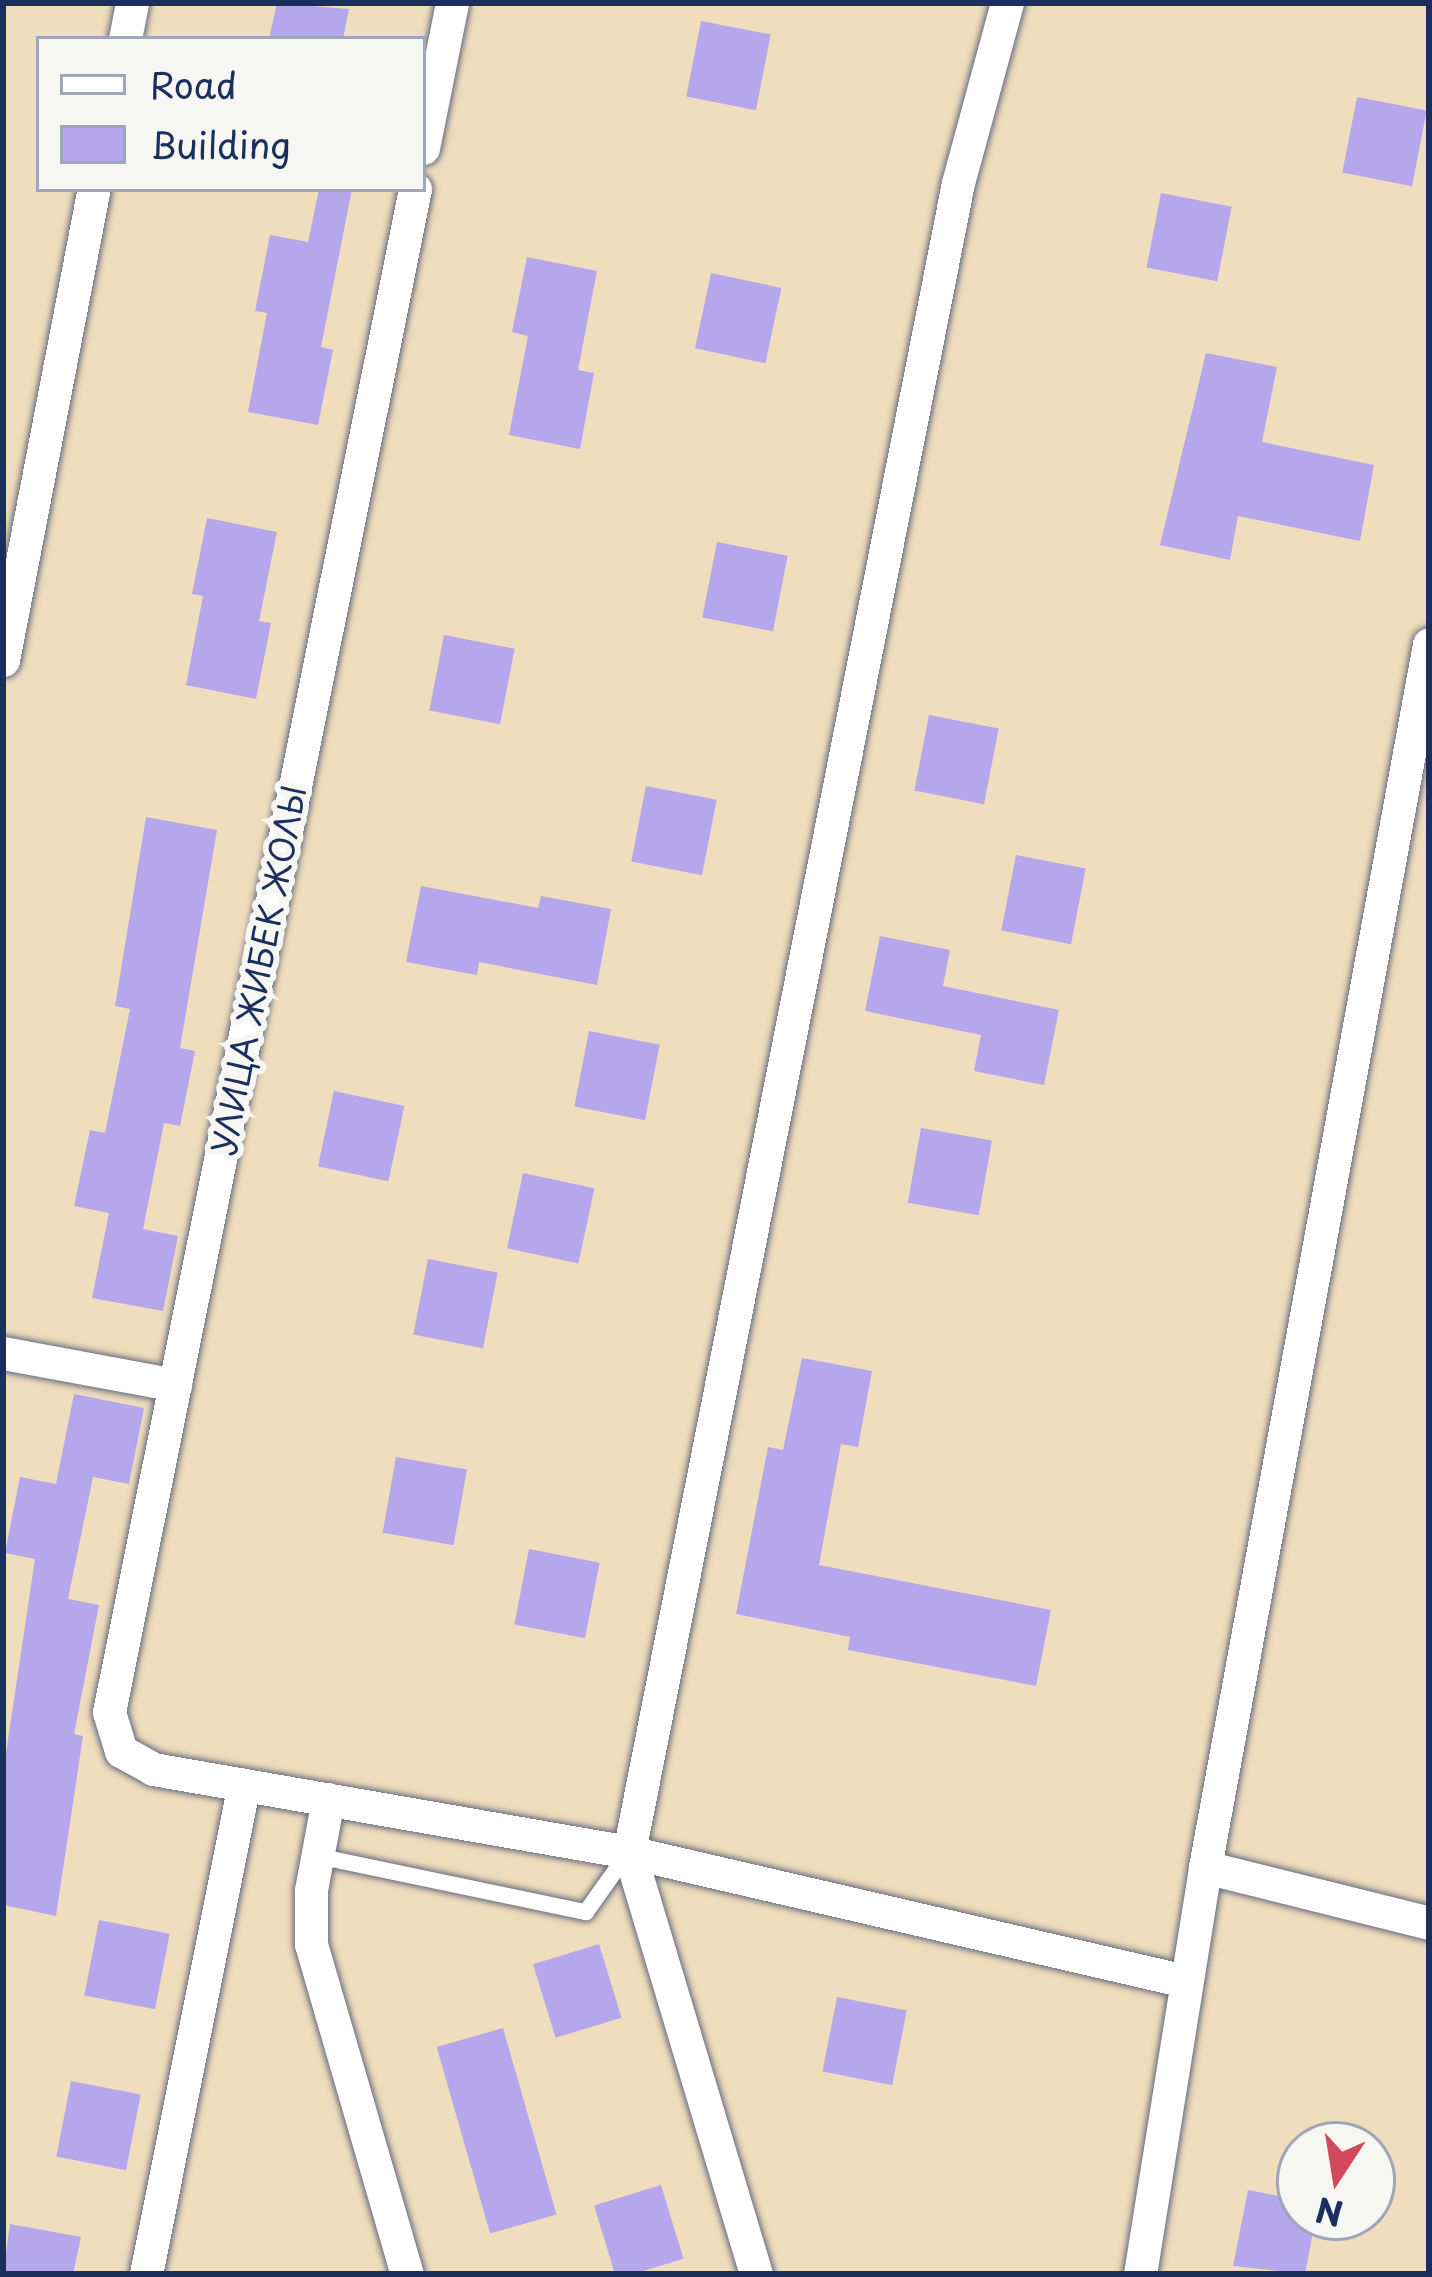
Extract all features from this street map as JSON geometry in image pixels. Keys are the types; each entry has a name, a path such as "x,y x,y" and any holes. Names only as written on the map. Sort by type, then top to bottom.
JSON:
{"street":[{"path":"125,36 132,3"},
{"path":"426,133 452,3"},
{"path":"756,2274 629,1852 958,183 1007,3"},
{"path":"3,660 93,192"},
{"name":"УЛИЦА ЖИБЕК ЖОЛЫ","path":"244,1785 153,1769 121,1750 109,1712 414,192"},
{"path":"1140,2274 1205,1867 1429,644"},
{"path":"3,1353 175,1385"},
{"path":"146,2274 244,1785 629,1852 1185,1981"},
{"path":"328,1799 317,1856 311,1944 407,2274"},
{"path":"1205,1867 1429,1923"}],"lane":[{"path":"317,1856 586,1912 629,1852"}],"building":[{"path":"277,3 349,9 344,36 270,36"},
{"path":"701,21 771,35 756,110 686,97"},
{"path":"1357,97 1427,111 1412,186 1342,173"},
{"path":"318,192 351,192 321,347 333,350 318,425 248,412 267,313 255,311 270,235 308,242"},
{"path":"1161,193 1232,207 1217,281 1146,268"},
{"path":"527,257 597,271 578,370 594,373 580,449 509,435 528,336 512,332"},
{"path":"711,273 781,288 765,363 695,348"},
{"path":"1206,353 1277,367 1262,442 1374,465 1360,541 1238,516 1230,560 1160,545"},
{"path":"207,518 277,532 259,621 271,623 256,699 186,685 203,596 192,594"},
{"path":"717,542 788,556 773,631 702,618"},
{"path":"444,635 515,649 500,724 429,711"},
{"path":"929,715 999,729 984,804 914,791"},
{"path":"646,786 717,800 702,875 631,862"},
{"path":"146,817 217,830 180,1048 195,1051 180,1126 164,1123 143,1229 178,1236 163,1311 92,1298 109,1213 74,1206 90,1130 105,1133 130,1009 115,1006"},
{"path":"1016,855 1086,869 1071,944 1001,931"},
{"path":"421,886 538,908 541,896 611,909 597,985 479,962 477,975 406,962"},
{"path":"880,936 950,950 943,986 1059,1010 1044,1085 974,1071 981,1035 865,1011"},
{"path":"589,1031 660,1045 645,1120 574,1107"},
{"path":"334,1091 404,1106 388,1181 318,1166"},
{"path":"921,1128 992,1141 979,1215 908,1203"},
{"path":"523,1173 594,1188 578,1263 507,1248"},
{"path":"428,1259 498,1273 483,1348 413,1335"},
{"path":"802,1358 872,1371 858,1447 841,1444 819,1565 1051,1610 1036,1686 848,1650 850,1637 736,1614 768,1447 783,1450"},
{"path":"74,1394 144,1408 129,1484 93,1477 68,1599 99,1605 74,1734 83,1736 56,1916 3,1905 3,1773 35,1559 5,1553 20,1477 56,1484"},
{"path":"396,1457 467,1470 454,1545 383,1533"},
{"path":"529,1549 600,1563 585,1638 514,1625"},
{"path":"99,1920 170,1934 155,2009 84,1996"},
{"path":"599,1944 622,2018 556,2038 533,1964"},
{"path":"837,1997 907,2011 892,2085 822,2072"},
{"path":"503,2028 556,2214 490,2234 437,2047"},
{"path":"71,2081 141,2095 126,2170 56,2157"},
{"path":"661,2185 684,2259 633,2274 615,2274 594,2205"},
{"path":"1248,2190 1276,2195 1276,2241 1311,2241 1305,2274 1233,2266"},
{"path":"10,2224 81,2237 73,2274 3,2274"}]}
